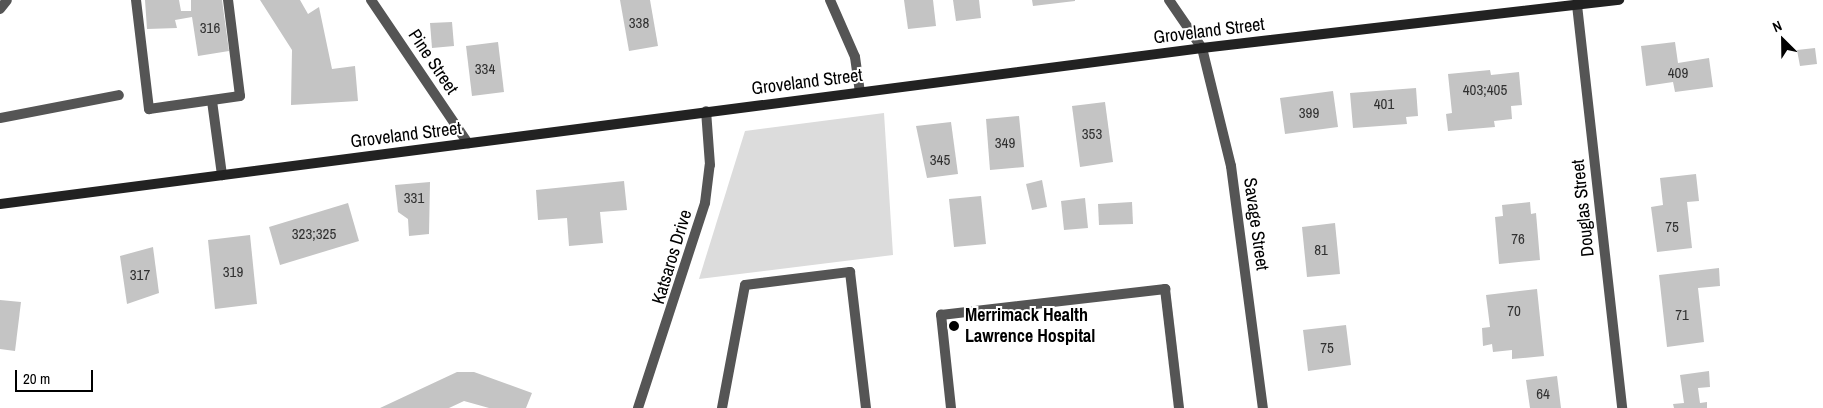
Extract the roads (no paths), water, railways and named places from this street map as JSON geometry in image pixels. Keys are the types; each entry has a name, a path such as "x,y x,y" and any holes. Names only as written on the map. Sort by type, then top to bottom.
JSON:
{"main road":[{"name":"Groveland Street","path":"0,204 1202,48 1619,0"}],"street":[{"path":"0,9 7,0"},
{"path":"136,0 150,109 240,96 228,0"},
{"name":"Pine Street","path":"371,0 468,143"},
{"path":"830,0 855,57 860,92"},
{"path":"1169,0 1202,48"},
{"name":"Douglas Street","path":"1577,5 1622,408"},
{"name":"Savage Street","path":"1202,48 1231,166 1263,408"},
{"path":"0,118 118,95"},
{"path":"212,101 222,175"},
{"name":"Katsaros Drive","path":"638,408 705,203 710,165 706,111"},
{"path":"722,408 745,285 850,272 866,408"},
{"path":"951,408 941,315 1165,289 1179,408"}],"place":[{"name":"Merrimack Health Lawrence Hospital","path":"954,326"}]}
